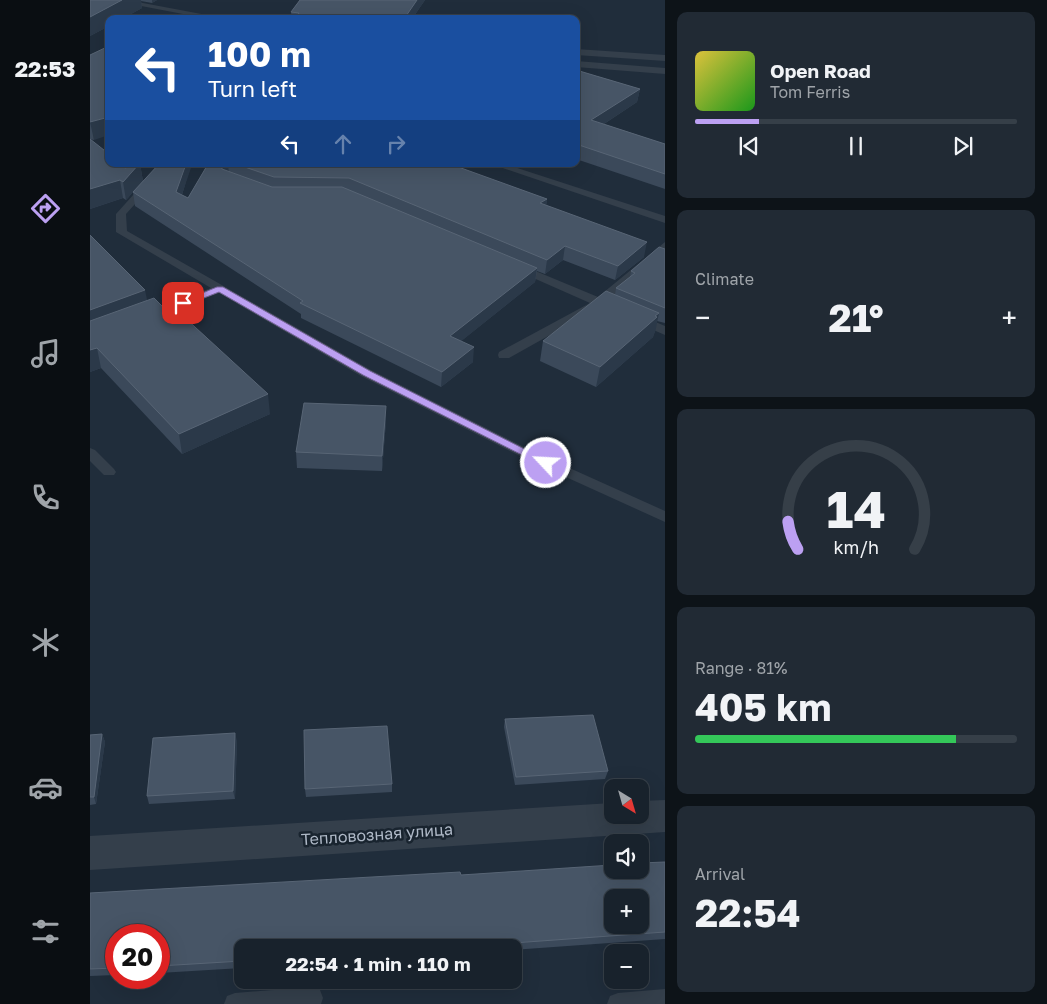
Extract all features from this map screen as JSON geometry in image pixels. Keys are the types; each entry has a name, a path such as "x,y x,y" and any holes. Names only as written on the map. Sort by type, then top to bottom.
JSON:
{"street":[{"name":"Тепловозная улица","path":"90,852 664,816"}],"lane":[{"path":"114,0 201,15"},
{"path":"580,52 664,58"},
{"path":"580,64 664,71"},
{"path":"163,167 121,214 122,232 366,373 529,455 664,517"},
{"path":"505,167 664,220"},
{"path":"504,355 600,302 664,245"},
{"path":"509,264 664,331"},
{"path":"136,320 220,289"},
{"path":"90,453 109,472"},
{"path":"236,1004 312,998"},
{"path":"618,1004 664,1000"}],"building":[{"path":"90,0 122,0 90,17"},
{"path":"300,0 417,0 407,15 298,15 299,13 291,12"},
{"path":"105,48 105,118 90,122 90,55"},
{"path":"580,71 640,89 591,120 665,144 665,174 580,145"},
{"path":"90,139 105,151 105,167 136,167 123,182 120,180 90,189"},
{"path":"156,167 185,167 176,192 188,198 206,167 222,167 222,169 272,187 342,187 537,268 450,336 474,347 442,372 300,303 303,301 133,192"},
{"path":"245,167 458,167 547,199 540,203 647,242 618,266 565,246 547,260 349,178 274,177"},
{"path":"90,235 145,290 90,310"},
{"path":"659,247 665,249 665,308 616,288 635,273 631,271"},
{"path":"606,291 659,313 655,316 657,317 600,367 543,341"},
{"path":"154,298 164,308 171,305 268,394 179,434 97,348 90,350 90,321"},
{"path":"304,403 386,406 382,456 296,452"},
{"path":"593,715 608,771 516,777 505,719"},
{"path":"387,726 392,784 305,789 304,730"},
{"path":"235,733 233,791 147,796 153,738"},
{"path":"102,734 94,797 90,797 90,735"},
{"path":"665,862 665,932 649,933 649,889 604,889 604,934 637,934 522,942 522,939 234,939 234,961 170,965 170,924 105,924 105,968 90,969 90,893 460,872 461,875 604,866 604,879 649,879 649,863"}],"route":[{"path":"183,303 220,289 366,373 546,463"}]}
